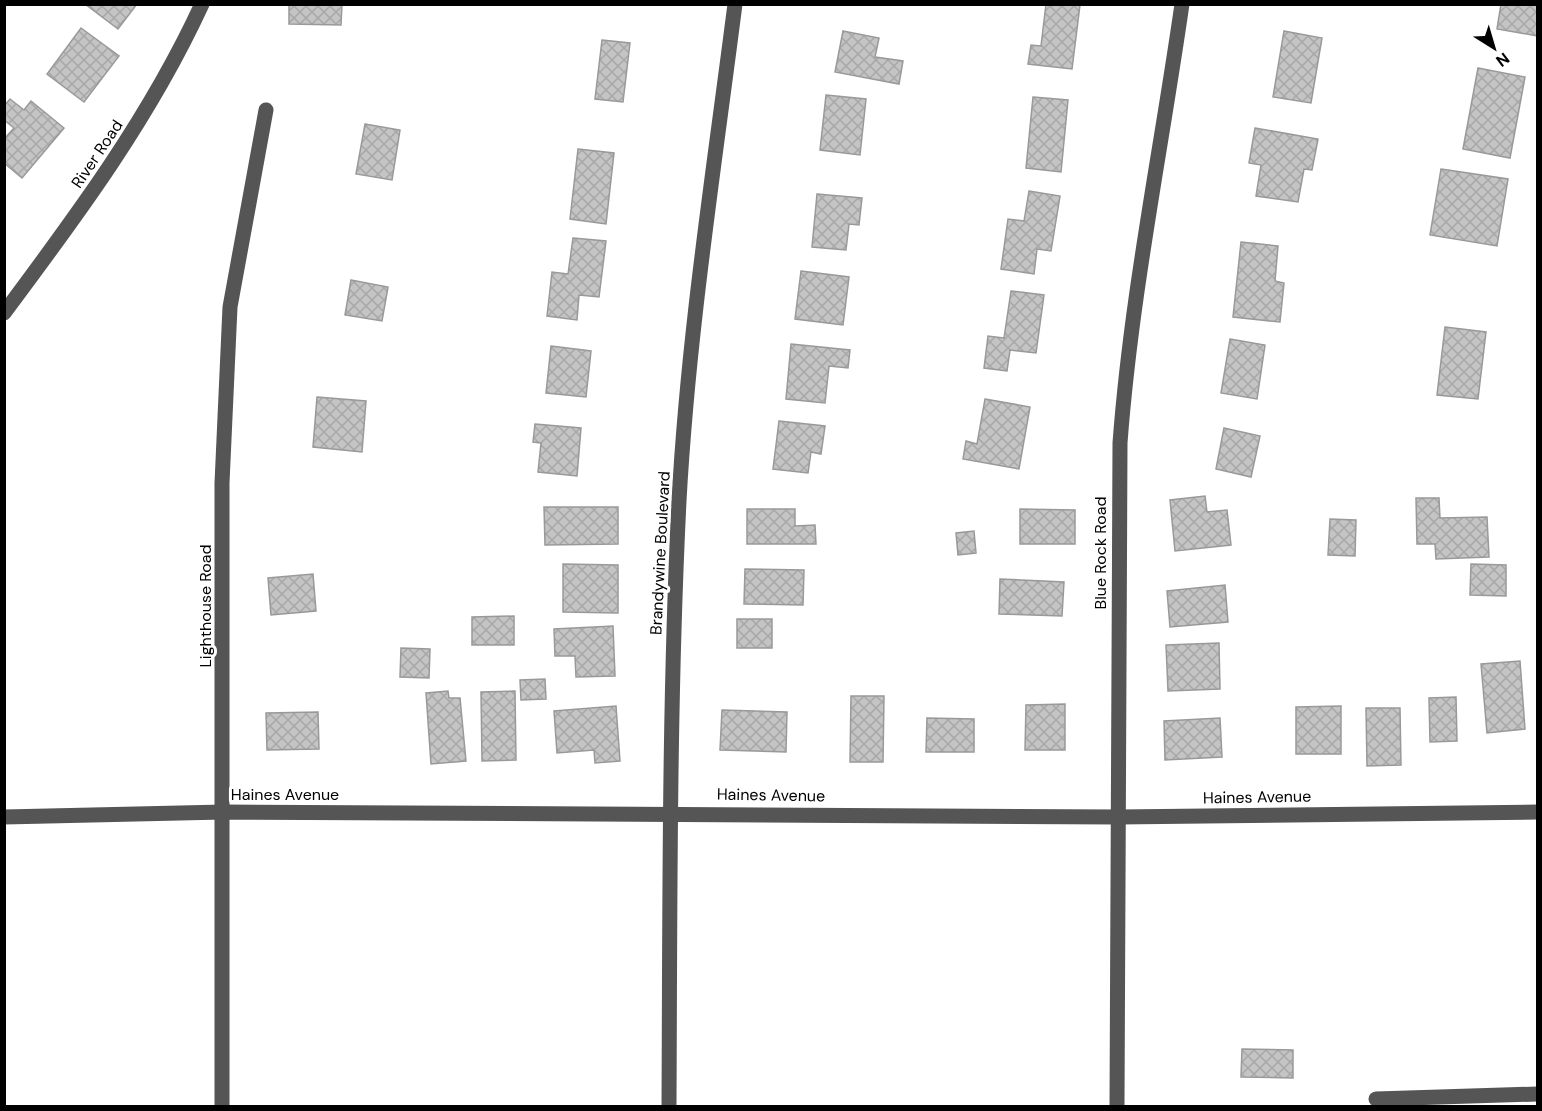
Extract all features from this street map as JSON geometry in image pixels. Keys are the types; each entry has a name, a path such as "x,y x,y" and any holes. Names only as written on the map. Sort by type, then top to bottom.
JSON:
{"street":[{"name":"River Road","path":"4,313 77,215 142,118 202,4"},
{"name":"Brandywine Boulevard","path":"669,1107 670,812 675,612 687,399 735,4"},
{"name":"Blue Rock Road","path":"1117,1107 1118,501 1124,389 1182,4"},
{"name":"Lighthouse Road","path":"222,1107 224,812 222,483 230,307 266,110"},
{"name":"Haines Avenue","path":"4,816 224,812 670,812 1118,817 1538,812"},
{"path":"1376,1099 1538,1094"}],"building":[{"path":"85,4 137,4 118,29"},
{"path":"289,4 342,4 341,25 289,24"},
{"path":"1046,4 1080,5 1072,69 1028,64 1031,45 1041,46"},
{"path":"1501,4 1538,4 1538,36 1497,29"},
{"path":"81,28 119,56 84,102 47,74"},
{"path":"843,31 879,38 875,57 903,61 899,84 835,72"},
{"path":"1284,31 1322,38 1311,103 1273,97"},
{"path":"602,40 630,43 623,102 595,99"},
{"path":"1478,68 1525,77 1510,158 1463,149"},
{"path":"826,95 866,99 860,155 820,150"},
{"path":"1033,97 1068,100 1061,172 1026,168"},
{"path":"10,99 24,110 31,101 64,128 22,178 4,163 4,139 14,128 4,120 4,106"},
{"path":"365,124 400,130 392,180 356,174"},
{"path":"1255,128 1318,139 1312,170 1304,169 1298,202 1256,196 1261,165 1249,163"},
{"path":"578,149 614,153 606,224 570,219"},
{"path":"1441,169 1508,179 1497,246 1430,235"},
{"path":"1029,191 1060,196 1051,251 1037,249 1034,274 1001,269 1008,219 1024,221"},
{"path":"817,194 862,198 859,225 849,224 846,250 812,247"},
{"path":"573,238 606,241 599,297 579,295 577,320 547,316 552,272 568,274"},
{"path":"1241,242 1278,246 1275,281 1284,283 1280,322 1233,317"},
{"path":"801,271 849,277 843,325 795,319"},
{"path":"351,280 388,287 382,321 345,315"},
{"path":"1011,291 1044,295 1036,353 1010,350 1007,371 984,368 988,336 1004,338"},
{"path":"1445,327 1486,332 1478,399 1437,395"},
{"path":"1230,339 1265,345 1257,399 1221,393"},
{"path":"791,344 850,350 848,368 829,366 825,403 786,399"},
{"path":"551,346 591,351 586,397 546,393"},
{"path":"317,397 366,401 362,452 313,447"},
{"path":"985,399 1030,407 1019,469 963,459 966,441 977,444"},
{"path":"779,421 825,426 821,454 811,452 808,473 773,469"},
{"path":"535,424 581,428 577,476 538,472 541,443 533,442"},
{"path":"1224,428 1260,436 1251,477 1216,469"},
{"path":"1205,496 1207,512 1227,510 1231,545 1175,551 1170,500"},
{"path":"1416,498 1439,498 1440,518 1487,517 1489,557 1436,559 1435,544 1417,544"},
{"path":"544,507 618,507 618,544 545,545"},
{"path":"747,509 795,509 795,526 815,525 816,544 747,544"},
{"path":"1020,509 1075,510 1075,544 1020,544"},
{"path":"1330,519 1356,520 1355,556 1328,555"},
{"path":"974,531 976,553 958,555 956,533"},
{"path":"563,564 618,565 618,613 563,612"},
{"path":"1471,564 1506,565 1506,596 1470,595"},
{"path":"745,569 804,570 803,605 744,604"},
{"path":"313,574 316,611 271,615 268,578"},
{"path":"1000,579 1064,582 1062,616 999,614"},
{"path":"1225,585 1228,622 1170,627 1167,591"},
{"path":"514,616 514,645 472,645 472,617"},
{"path":"737,619 772,619 772,648 737,648"},
{"path":"613,626 615,676 576,677 575,656 555,656 554,629"},
{"path":"1219,643 1220,689 1168,691 1166,645"},
{"path":"401,648 430,649 429,678 400,677"},
{"path":"1520,661 1525,729 1487,733 1481,664"},
{"path":"545,679 546,699 521,700 520,680"},
{"path":"448,691 449,698 460,698 466,761 431,764 426,693"},
{"path":"515,691 516,760 482,761 481,692"},
{"path":"851,696 884,696 883,762 850,762"},
{"path":"1456,697 1457,741 1430,742 1429,698"},
{"path":"1065,704 1065,750 1025,750 1026,705"},
{"path":"616,706 620,761 595,763 594,750 557,753 554,711"},
{"path":"1341,706 1341,754 1296,754 1296,707"},
{"path":"1366,708 1400,708 1401,765 1367,766"},
{"path":"722,710 787,712 786,752 720,750"},
{"path":"318,712 319,749 267,750 266,713"},
{"path":"927,718 974,719 974,752 926,752"},
{"path":"1220,718 1222,757 1165,760 1164,721"},
{"path":"1242,1049 1293,1050 1293,1078 1241,1077"}]}
